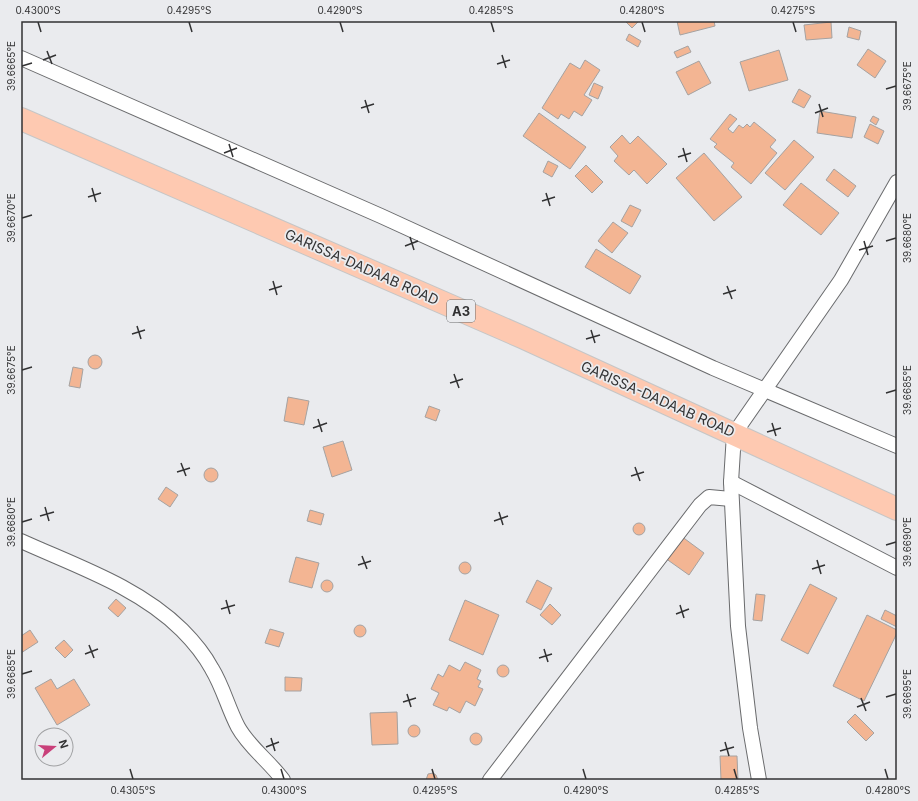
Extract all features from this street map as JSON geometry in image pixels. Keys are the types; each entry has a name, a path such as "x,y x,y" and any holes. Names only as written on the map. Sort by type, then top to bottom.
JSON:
{"highway":[{"name":"GARISSA-DADAAB ROAD","path":"21,119 522,337 897,509"}],"street":[{"path":"21,58 381,216 713,368 897,446"},
{"path":"759,780 750,728 738,626 731,499 734,434 841,280 897,182"},
{"path":"731,482 897,568"},
{"path":"490,780 700,505 709,497 731,499"},
{"path":"21,541 127,590 159,610 183,631 212,668 238,728 247,740 274,767 283,780"}],"building":[{"path":"625,21 639,21 632,28"},
{"path":"677,21 714,21 715,26 680,35"},
{"path":"831,22 832,38 806,40 804,25"},
{"path":"849,27 861,31 859,40 847,37"},
{"path":"629,34 641,41 638,47 626,40"},
{"path":"688,46 691,52 677,58 674,52"},
{"path":"868,49 886,61 875,78 857,65"},
{"path":"779,50 788,80 749,91 740,62"},
{"path":"585,60 600,70 584,95 592,100 582,116 574,111 569,119 561,114 558,119 542,108 570,63 580,69"},
{"path":"699,61 711,83 688,95 676,72"},
{"path":"594,83 603,87 598,99 589,95"},
{"path":"799,89 811,96 804,108 792,102"},
{"path":"820,111 856,117 852,138 817,133"},
{"path":"539,113 586,147 570,169 523,136"},
{"path":"730,114 737,119 728,129 733,133 739,125 743,128 747,124 750,127 754,122 776,140 770,147 777,153 751,184 731,167 734,163 714,147 717,144 710,139"},
{"path":"873,116 879,119 876,125 870,121"},
{"path":"870,124 884,131 878,144 864,137"},
{"path":"622,135 630,144 638,136 667,164 647,184 634,170 629,175 614,161 618,156 610,147"},
{"path":"794,140 814,157 785,190 765,173"},
{"path":"704,153 742,197 714,221 676,178"},
{"path":"548,161 558,166 552,177 543,172"},
{"path":"586,165 603,182 592,193 575,176"},
{"path":"834,169 856,186 848,197 826,180"},
{"path":"801,183 839,213 821,235 783,205"},
{"path":"630,205 641,210 632,227 621,221"},
{"path":"613,222 628,233 612,253 598,241"},
{"path":"596,249 641,276 630,294 585,267"},
{"path":"92,355 98,355 102,359 102,365 98,369 92,369 88,365 88,359"},
{"path":"73,367 83,369 80,388 69,386"},
{"path":"288,397 309,401 304,425 284,421"},
{"path":"429,406 440,410 436,421 425,417"},
{"path":"343,441 352,470 332,477 323,447"},
{"path":"208,468 214,468 218,472 218,478 214,482 208,482 204,478 204,472"},
{"path":"166,487 178,495 170,507 158,499"},
{"path":"310,510 324,514 321,525 307,521"},
{"path":"637,523 641,523 645,529 641,535 637,535 633,531 633,527"},
{"path":"681,536 704,553 689,575 665,558"},
{"path":"296,557 319,563 312,588 289,582"},
{"path":"463,562 467,562 471,568 467,574 463,574 459,570 459,566"},
{"path":"325,580 329,580 333,586 329,592 325,592 321,588 321,584"},
{"path":"537,580 552,588 541,610 526,602"},
{"path":"810,584 837,598 808,654 781,640"},
{"path":"756,594 765,595 762,621 753,620"},
{"path":"116,599 126,608 118,617 108,608"},
{"path":"465,600 499,615 483,655 449,640"},
{"path":"550,604 561,615 552,625 540,615"},
{"path":"885,610 897,616 897,627 881,619"},
{"path":"867,615 897,630 897,633 864,701 833,686"},
{"path":"358,625 362,625 366,631 362,637 358,637 354,633 354,629"},
{"path":"270,629 284,633 279,647 265,643"},
{"path":"30,630 38,642 21,653 21,636"},
{"path":"64,640 73,650 65,658 55,648"},
{"path":"465,662 481,670 477,679 481,681 478,687 483,689 475,706 466,701 460,713 449,707 447,711 433,705 439,693 431,689 438,674 443,677 449,665 460,671"},
{"path":"501,665 505,665 509,671 505,677 501,677 497,673 497,669"},
{"path":"285,677 302,678 301,691 285,691"},
{"path":"51,679 57,689 74,679 90,705 57,725 35,688"},
{"path":"397,712 398,744 372,745 370,713"},
{"path":"855,714 874,733 866,741 847,722"},
{"path":"412,725 416,725 420,731 416,737 412,737 408,733 408,729"},
{"path":"474,733 478,733 482,739 478,745 474,745 470,741 470,737"},
{"path":"720,756 737,756 738,780 721,780"},
{"path":"433,773 436,775 438,780 426,780 428,774"}]}
